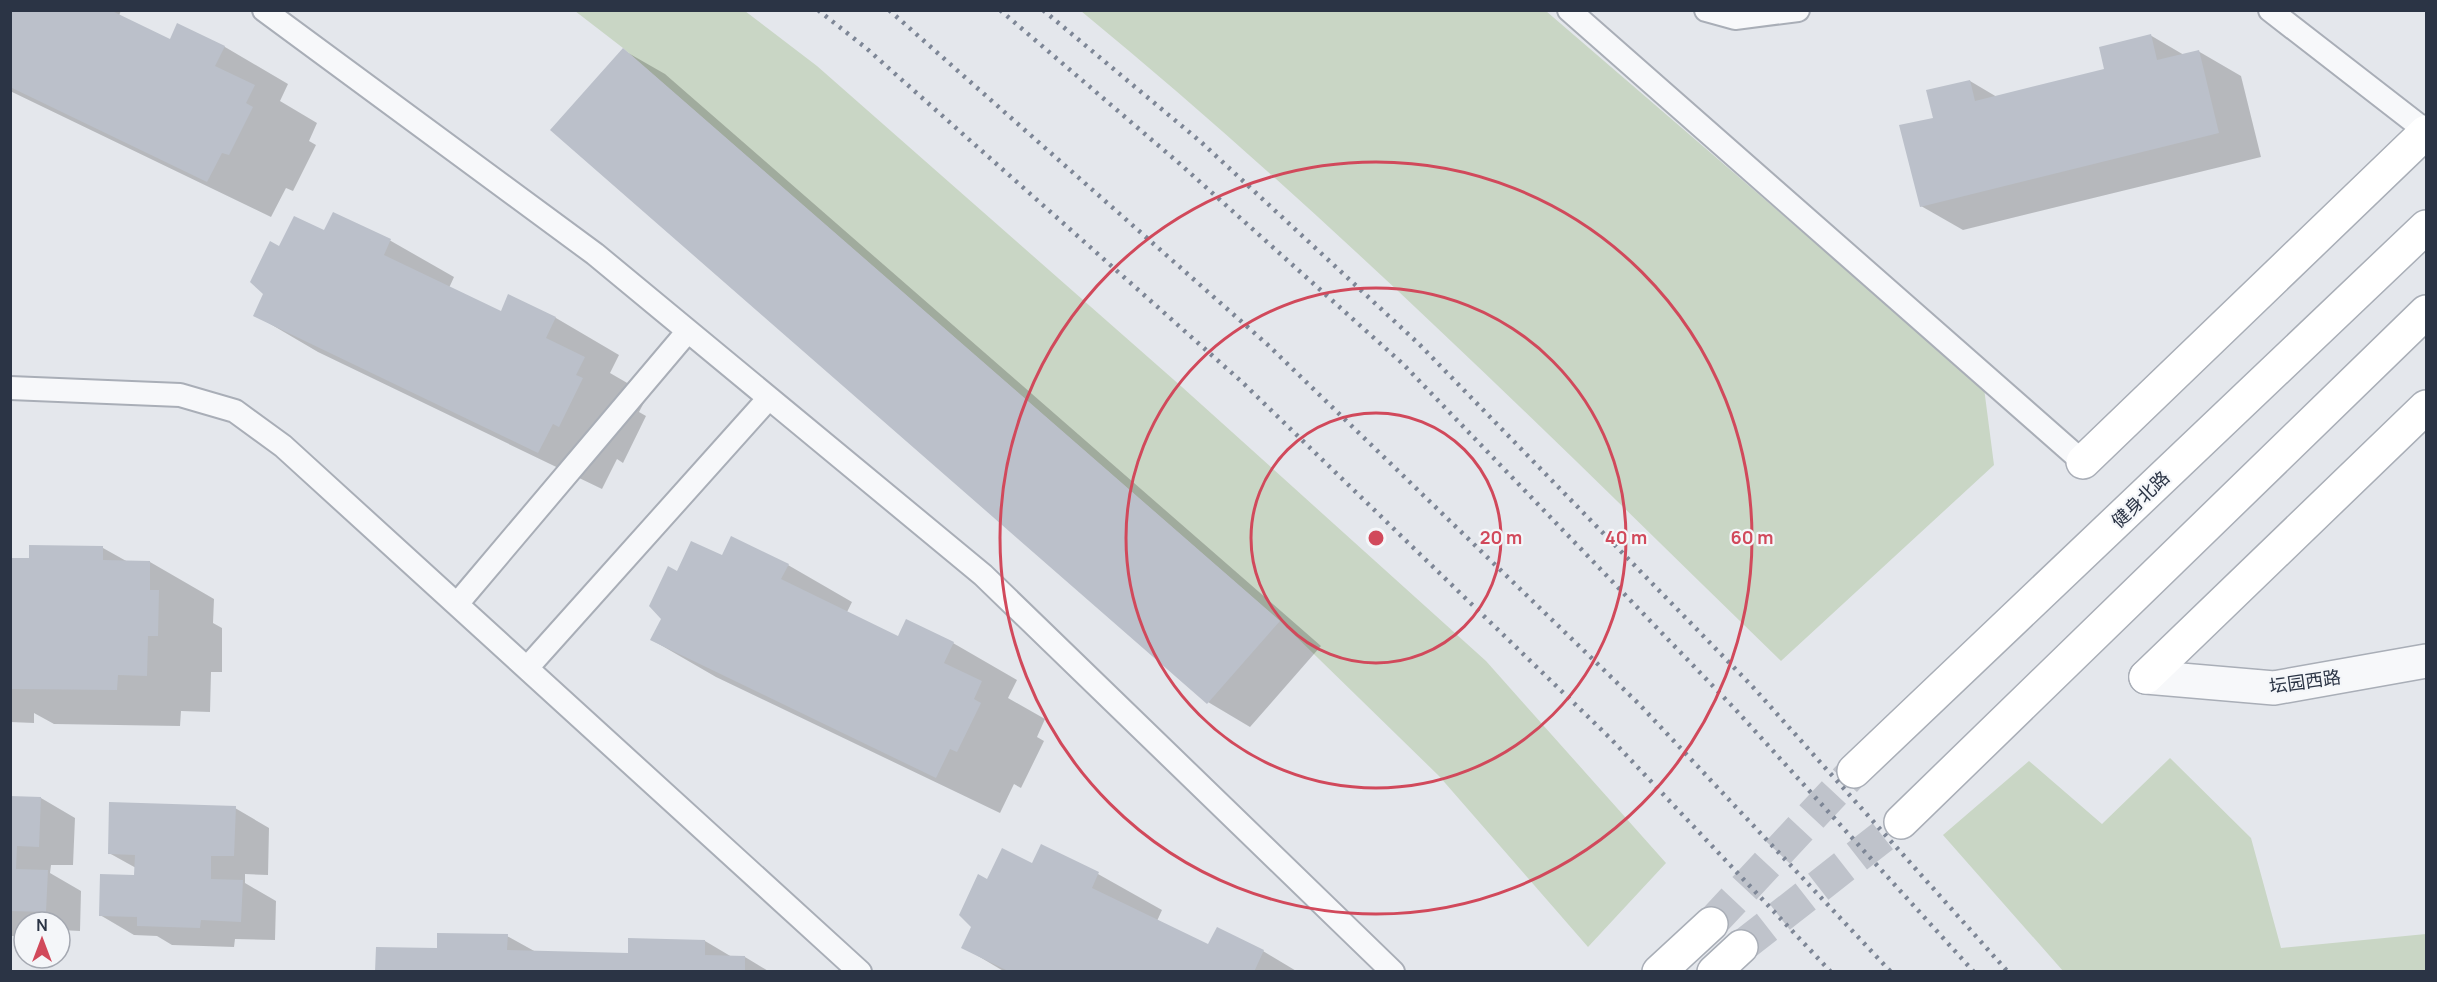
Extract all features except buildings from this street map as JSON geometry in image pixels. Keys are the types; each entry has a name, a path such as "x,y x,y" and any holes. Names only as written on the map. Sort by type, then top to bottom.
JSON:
{"main road":[{"path":"2083,462 2427,132"},
{"name":"健身北路","path":"1854,771 2427,227"},
{"path":"1900,822 2427,312"},
{"path":"2146,677 2427,407"},
{"path":"1659,972 1712,924"},
{"path":"1714,972 1741,947"}],"street":[{"name":"坛园西路","path":"2146,677 2274,688 2427,661"}],"lane":[{"path":"264,10 595,254 983,574 1393,972"},
{"path":"1569,10 2083,462"},
{"path":"1706,10 1735,18 1798,10"},
{"path":"2270,10 2427,132"},
{"path":"457,604 688,331"},
{"path":"10,388 180,395 235,411 283,446 860,972"},
{"path":"527,668 769,398"}],"green space":[{"path":"575,11 745,11 817,66 1182,387 1486,661 1666,863 1588,947 1439,776 1280,621 623,48"},
{"path":"1081,11 1546,11 1984,388 1994,465 1781,661 1438,328 1262,166"},
{"path":"2170,758 2251,838 2281,948 2426,934 2426,971 2063,971 1943,835 2029,761 2102,824"}],"tunnel":[{"path":"1711,924 1854,771"},
{"path":"1741,947 1901,822"}],"railway":[{"path":"818,10 866,48 1242,382 1611,739 1831,972"},
{"path":"889,10 1268,345 1639,704 1891,972"},
{"path":"1000,10 1180,164 1403,364 1735,709 1974,972"},
{"path":"1043,10 1201,142 1419,344 1752,686 2008,972"}]}
